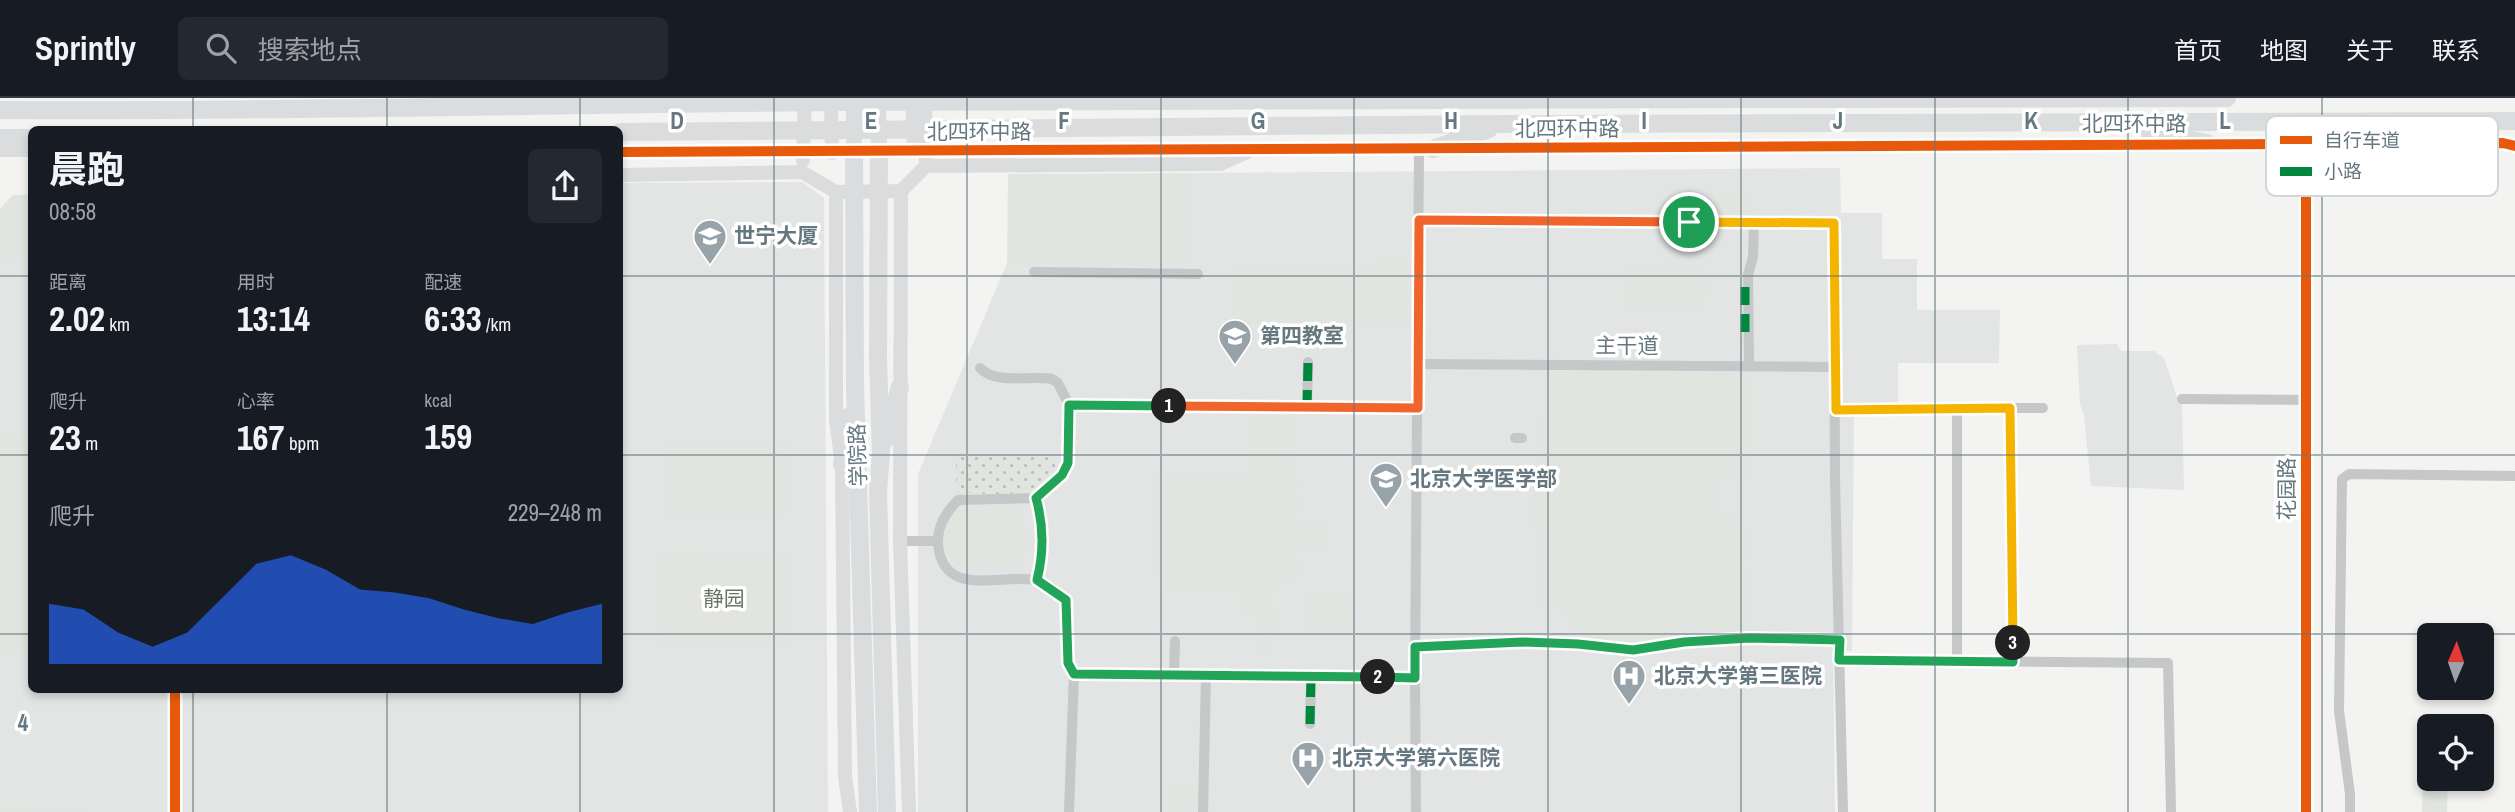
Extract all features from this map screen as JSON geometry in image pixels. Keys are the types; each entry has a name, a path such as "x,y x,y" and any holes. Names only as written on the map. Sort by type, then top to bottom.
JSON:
{"highway":[{"path":"203,112 244,98"},
{"name":"北四环中路","path":"0,110 203,112 837,102 1503,98 2227,98"},
{"name":"北四环中路","path":"623,132 1502,124 2266,122"},
{"path":"2111,123 2207,143"},
{"path":"1426,149 1502,124"},
{"path":"0,138 28,138"},
{"name":"学院路","path":"879,152 878,358 881,453 878,491 887,812"},
{"name":"学院路","path":"855,153 855,385 869,812"},
{"path":"842,465 855,385"},
{"path":"881,453 900,387"}],"main road":[{"name":"学院路","path":"854,98 855,153"},
{"name":"学院路","path":"878,98 879,152"}],"street":[{"path":"802,172 805,98"},
{"path":"831,98 832,153"},
{"path":"912,98 914,152"},
{"path":"925,98 926,166"},
{"name":"北四环中路","path":"623,152 855,153 2266,143"},
{"path":"623,175 802,172 836,192 901,191 926,166 1220,164 1252,149"},
{"path":"1416,812 1419,220 1426,149"},
{"path":"0,150 28,150"},
{"name":"学院路","path":"901,191 900,541 909,812"},
{"name":"学院路","path":"836,192 836,419 842,465 845,776 850,812"},
{"name":"花园路","path":"2306,196 2306,812"},
{"path":"1419,220 1834,223 1837,367 1835,480 1843,812"},
{"path":"1749,366 1748,275 1754,257 1754,223"},
{"path":"1034,272 1198,274"},
{"path":"1307,408 1308,362"},
{"name":"主干道","path":"1418,363 1837,367"},
{"path":"980,368 995,377 1052,379 1058,383 1069,405 1068,463 1062,475 1036,498 958,500 944,517 938,541 941,560 949,572 964,580 1037,580 1066,600 1068,663 1074,674 1069,812"},
{"path":"2182,399 2306,400"},
{"path":"1069,405 1418,408"},
{"path":"1956,662 1957,408"},
{"path":"2010,408 2013,662"},
{"path":"1836,410 2043,408"},
{"path":"2350,812 2339,711 2342,479 2349,474 2515,476"},
{"path":"1036,498 1041,517 1043,555 1037,580"},
{"path":"900,541 938,541"},
{"path":"1415,647 1522,642 1633,650 1684,642 1750,638 1840,640"},
{"path":"1174,675 1175,641"},
{"path":"1839,660 2168,663 2171,812"},
{"path":"1074,674 1415,678"},
{"path":"1203,812 1206,675"},
{"path":"1310,724 1311,677"},
{"path":"1415,760 1434,760"}],"shaded area":[{"name":"北京大学医学部","path":"1840,168 1841,213 1882,213 1882,259 1917,259 1917,310 2000,310 1999,363 1898,363 1898,403 1854,404 1852,651 1833,651 1835,812 918,812 918,474 1007,263 1190,263 1190,173"},
{"path":"802,182 824,198 828,812 0,812 0,209 13,195 28,195 28,693 623,693 623,183"},
{"path":"2117,344 2121,351 2154,351 2164,358 2177,397 2182,399 2184,490 2091,486 2084,416 2080,404 2077,345"}],"green space":[{"path":"1190,173 1190,263 1007,263 1008,174"},
{"path":"1717,194 1750,195 1749,218 1717,217"},
{"path":"13,195 28,196 28,259 0,259 0,209"},
{"path":"1377,257 1404,258 1403,326 1237,326 1232,322 1232,267 1377,267"},
{"path":"1625,268 1705,269 1704,308 1625,308"},
{"path":"1547,372 1752,373 1752,474 1717,474 1717,516 1744,517 1746,629 1691,629 1690,619 1680,629 1654,642 1639,645 1610,644 1596,640 1579,630 1558,603 1543,603 1542,531 1534,527 1534,495 1542,491 1541,422 1547,422"},
{"path":"1253,416 1291,417 1290,482 1297,483 1296,521 1321,523 1321,548 1297,548 1296,582 1273,584 1272,649 1259,649 1259,611 1240,611 1240,589 1167,589 1159,575 1159,475 1252,475"},
{"path":"0,433 28,433 28,651 0,651"},
{"path":"666,444 785,444 785,514 666,515"},
{"path":"956,457 1058,457 1053,471 1033,488 994,494 956,492"},
{"path":"1017,509 1026,530 1026,545 1016,565 953,565 945,538 954,510"},
{"name":"静园","path":"662,553 786,554 785,645 661,644"},
{"path":"1307,596 1351,596 1350,627 1306,626"},
{"path":"1168,786 1200,787 1200,809 1167,809"},
{"path":"2422,791 2448,791 2447,812 2422,812"},
{"path":"0,809 82,810 82,812 0,812"}],"marked path":[{"path":"1745,280 1745,332"},
{"path":"1307,408 1308,362"},
{"path":"1310,724 1311,677"}],"cycle path":[{"path":"623,152 2266,143"},
{"path":"2498,143 2515,146"},
{"path":"2306,196 2306,812"},
{"path":"175,693 175,812"}],"place":[{"name":"世宁大厦","path":"710,266"},
{"name":"第四教室","path":"1235,366"},
{"name":"北京大学医学部","path":"1386,509"},
{"name":"北京大学第三医院","path":"1629,706"},
{"name":"北京大学第六医院","path":"1308,788"}],"route":[{"path":"1419,220 1689,222 1834,223 1836,410 2010,408 2013,662 1839,660 1840,640 1750,638 1684,642 1633,650 1522,642 1415,647 1415,678 1074,674 1068,663 1066,600 1061,594 1037,580 1043,555 1041,517 1036,498 1062,475 1068,463 1069,405 1418,408 1419,220"}]}
